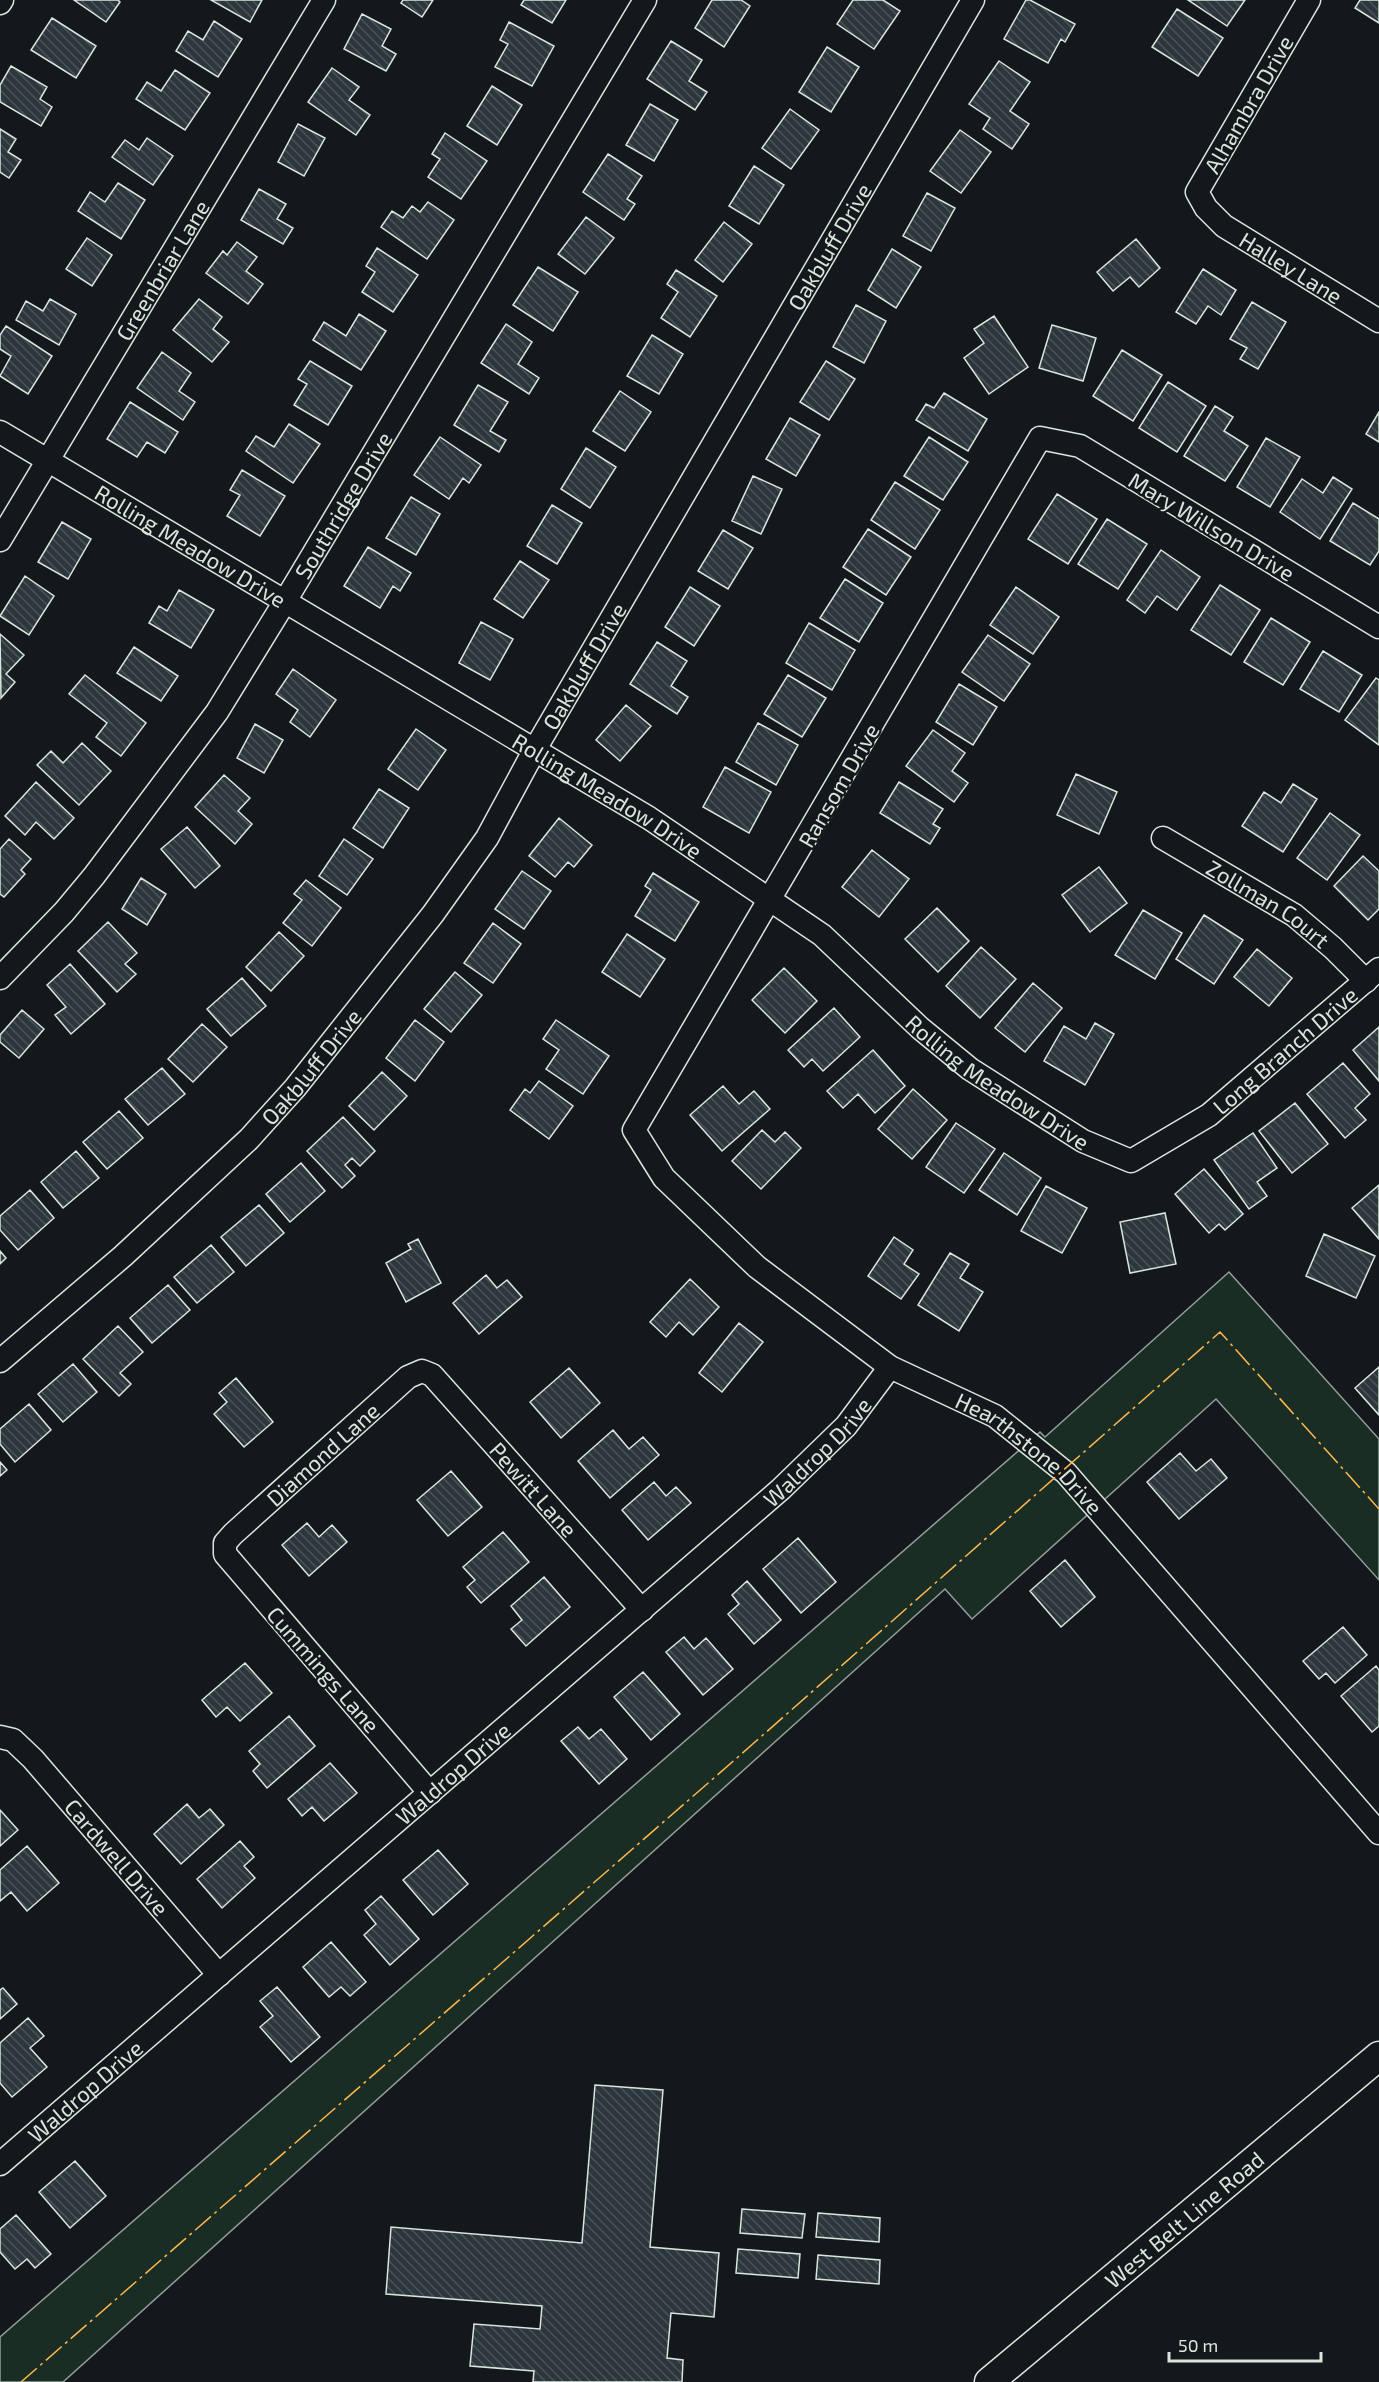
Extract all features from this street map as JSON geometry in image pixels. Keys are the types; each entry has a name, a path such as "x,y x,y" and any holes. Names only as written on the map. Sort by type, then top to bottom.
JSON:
{"main road":[{"name":"West Belt Line Road","path":"990,2382 1379,2056"}],"street":[{"name":"Greenbriar Lane","path":"0,540 324,0"},
{"name":"Southridge Drive","path":"0,978 64,912 139,818 217,711 645,0"},
{"name":"Oakbluff Drive","path":"0,1361 123,1256 249,1139 295,1088 426,923 487,838 534,751 973,0"},
{"name":"Alhambra Drive","path":"1206,208 1197,192 1309,0"},
{"name":"Halley Lane","path":"1206,208 1224,226 1379,321"},
{"name":"Rolling Meadow Drive","path":"0,432 649,818 822,935 920,1028 970,1069 1083,1141 1131,1161 1187,1126"},
{"name":"Mary Willson Drive","path":"1040,438 1080,446 1379,627"},
{"name":"Ransom Drive","path":"634,1130 1040,438"},
{"name":"Zollman Court","path":"1163,838 1294,915 1327,943 1372,975"},
{"name":"Long Branch Drive","path":"1187,1126 1209,1114 1372,975"},
{"name":"Hearthstone Drive","path":"634,1130 664,1178 757,1267 890,1367 995,1416 1066,1473 1379,1833"},
{"name":"Waldrop Drive","path":"0,2164 781,1489 846,1426 890,1367"},
{"name":"Pewitt Lane","path":"422,1371 432,1375 642,1610"},
{"name":"Diamond Lane","path":"225,1543 408,1377 422,1371"},
{"name":"Cummings Lane","path":"225,1543 225,1554 430,1793"},
{"name":"Cardwell Drive","path":"7,1738 33,1759 219,1975"}],"green space":[{"path":"1229,1272 1379,1439 1379,1580 1216,1399 972,1619 945,1589 63,2382 0,2382 0,2337 1040,1432 1045,1437"}],"building":[{"path":"74,0 118,0 120,2 106,22"},
{"path":"211,0 262,0 250,22"},
{"path":"403,0 433,0 422,17 401,3"},
{"path":"524,0 566,0 552,23 521,5"},
{"path":"712,0 741,0 750,6 724,47 695,28"},
{"path":"853,0 883,0 900,11 874,49 837,24"},
{"path":"1026,0 1075,24 1065,42 1061,39 1048,63 1004,39"},
{"path":"1188,0 1245,0 1227,26"},
{"path":"1360,0 1379,0 1379,23 1355,8"},
{"path":"1177,9 1223,38 1198,76 1152,47"},
{"path":"362,14 391,29 382,46 396,54 386,71 344,49"},
{"path":"52,18 96,46 76,78 31,50"},
{"path":"214,21 242,39 218,77 176,51 188,31 203,40"},
{"path":"509,22 554,46 532,86 495,67 508,44 500,40"},
{"path":"671,41 702,60 689,81 707,92 695,110 647,79"},
{"path":"827,47 859,67 831,112 799,92"},
{"path":"999,61 1030,82 1010,111 1029,124 1012,149 983,129 990,118 969,104"},
{"path":"11,66 47,87 40,99 52,107 41,126 0,102 0,85"},
{"path":"332,68 359,87 349,100 370,115 356,135 308,102"},
{"path":"175,70 210,93 185,130 136,99 147,82 161,91"},
{"path":"492,86 522,105 497,145 467,126"},
{"path":"650,104 678,120 654,161 626,145"},
{"path":"790,109 819,130 791,169 762,148"},
{"path":"298,124 325,138 304,176 278,162"},
{"path":"0,129 16,139 8,152 21,160 9,178 0,172"},
{"path":"960,130 991,152 961,193 930,171"},
{"path":"445,133 487,161 461,199 428,177 440,159 432,154"},
{"path":"147,138 173,156 153,185 112,157 125,140 139,150"},
{"path":"608,154 642,176 627,199 635,204 624,220 583,192"},
{"path":"754,166 784,185 759,224 729,206"},
{"path":"118,183 145,200 121,239 78,211 90,192 105,202"},
{"path":"259,189 286,204 277,219 293,228 283,244 241,220"},
{"path":"927,193 955,208 931,251 903,236"},
{"path":"428,202 454,220 427,259 381,227 392,211 403,218 412,206 420,212"},
{"path":"586,217 614,238 585,274 558,254"},
{"path":"724,222 752,244 723,282 695,260"},
{"path":"87,238 112,255 92,286 66,269"},
{"path":"1136,239 1160,268 1139,287 1130,277 1113,291 1097,272"},
{"path":"237,242 257,257 246,271 263,284 248,304 206,273 223,251 227,255"},
{"path":"377,248 418,275 393,312 362,292 375,272 366,266"},
{"path":"892,249 921,267 896,308 868,290"},
{"path":"538,267 578,292 553,331 513,305"},
{"path":"1203,269 1236,290 1221,315 1208,306 1196,324 1176,312"},
{"path":"676,270 717,296 690,337 661,318 678,292 667,284"},
{"path":"50,299 76,314 59,345 16,320 26,301 43,311"},
{"path":"199,299 222,317 213,329 229,342 212,362 173,330"},
{"path":"1252,302 1286,322 1258,369 1240,359 1247,348 1230,339"},
{"path":"856,305 886,321 864,363 833,347"},
{"path":"359,314 386,331 361,370 313,340 324,322 346,336"},
{"path":"994,316 1028,367 989,394 964,358 984,343 974,329"},
{"path":"506,324 532,342 518,364 539,378 529,394 481,363"},
{"path":"1052,325 1096,338 1083,381 1039,368"},
{"path":"6,326 52,356 28,394 0,376 11,356 0,349 0,335"},
{"path":"652,335 683,354 659,394 627,376"},
{"path":"1122,350 1162,375 1133,421 1093,396"},
{"path":"162,352 191,373 179,391 195,402 183,420 137,388"},
{"path":"310,361 352,386 328,425 294,405 307,384 298,379"},
{"path":"826,361 855,379 829,420 800,402"},
{"path":"1168,382 1206,406 1177,452 1139,428"},
{"path":"478,385 508,402 490,431 506,440 499,452 454,425"},
{"path":"620,391 651,412 625,451 593,431"},
{"path":"944,393 987,419 968,451 916,420 926,404 934,408"},
{"path":"130,402 178,432 165,453 147,442 137,457 107,439"},
{"path":"1215,406 1233,417 1224,431 1248,446 1225,481 1184,456"},
{"path":"1379,412 1379,442 1366,434"},
{"path":"790,418 820,435 796,476 766,459"},
{"path":"289,424 320,444 293,483 246,451 256,436 274,447"},
{"path":"440,437 481,465 469,483 463,478 449,499 414,475"},
{"path":"929,437 968,462 943,500 904,476"},
{"path":"1266,438 1300,457 1270,507 1237,487"},
{"path":"586,448 616,467 590,508 561,489"},
{"path":"242,470 285,496 260,536 227,516 240,495 230,490"},
{"path":"753,476 782,489 761,534 732,521"},
{"path":"1333,477 1352,489 1320,539 1280,512 1302,479 1323,493"},
{"path":"895,482 940,510 915,549 871,520"},
{"path":"1057,494 1097,519 1068,564 1028,539"},
{"path":"411,497 440,514 416,555 386,538"},
{"path":"1353,503 1379,519 1379,551 1370,565 1330,541"},
{"path":"552,505 582,523 557,564 527,546"},
{"path":"1107,519 1147,544 1118,589 1078,564"},
{"path":"62,522 91,539 68,579 38,562"},
{"path":"868,529 911,557 886,595 843,567"},
{"path":"723,530 753,548 728,589 698,571"},
{"path":"368,547 411,573 400,591 393,586 380,608 344,586"},
{"path":"1161,550 1200,577 1177,610 1157,596 1145,613 1127,600"},
{"path":"520,561 549,580 523,618 494,599"},
{"path":"25,576 54,596 29,635 0,616"},
{"path":"845,579 883,603 859,642 820,618"},
{"path":"1220,585 1260,610 1231,655 1191,630"},
{"path":"690,587 720,606 694,646 665,627"},
{"path":"1016,587 1059,617 1033,654 990,625"},
{"path":"179,590 214,610 191,648 149,623 159,606 167,611"},
{"path":"1271,618 1310,642 1283,685 1244,662"},
{"path":"481,622 513,639 490,680 459,663"},
{"path":"809,623 855,650 832,690 786,663"},
{"path":"0,634 24,655 6,674 15,682 1,698"},
{"path":"988,635 1030,664 1004,701 962,672"},
{"path":"657,642 687,661 671,686 688,697 677,714 630,684"},
{"path":"134,647 178,676 161,701 117,673"},
{"path":"1323,651 1362,675 1339,712 1300,689"},
{"path":"293,669 336,700 310,737 290,722 298,710 276,694"},
{"path":"85,675 146,723 121,756 96,737 107,723 69,694"},
{"path":"788,675 826,698 802,737 764,714"},
{"path":"1376,678 1379,680 1379,745 1345,720"},
{"path":"959,684 997,707 973,745 936,722"},
{"path":"626,705 651,726 620,761 596,740"},
{"path":"758,723 798,745 776,785 736,762"},
{"path":"255,724 283,740 264,773 237,758"},
{"path":"416,729 446,750 418,790 388,769"},
{"path":"933,730 965,753 952,771 968,783 954,802 906,766"},
{"path":"82,743 111,771 79,805 37,765 51,751 63,763"},
{"path":"725,767 771,792 749,833 703,807"},
{"path":"1076,774 1117,792 1099,834 1057,815"},
{"path":"224,775 250,798 238,811 252,824 235,844 195,807"},
{"path":"36,782 74,818 54,839 36,822 25,835 5,816"},
{"path":"899,782 943,809 933,824 940,828 930,844 880,813"},
{"path":"1293,784 1317,799 1283,852 1242,826 1264,792 1281,803"},
{"path":"379,789 409,808 383,848 353,828"},
{"path":"1330,813 1360,835 1327,880 1297,858"},
{"path":"559,818 592,845 574,867 568,862 555,877 529,856"},
{"path":"187,827 220,866 195,888 161,849"},
{"path":"9,839 31,859 21,870 25,874 4,897 0,894 0,849"},
{"path":"344,839 373,859 347,895 319,876"},
{"path":"872,850 909,879 879,917 842,887"},
{"path":"1363,856 1379,871 1379,909 1368,920 1334,886"},
{"path":"1099,867 1127,903 1090,932 1062,895"},
{"path":"522,871 551,891 524,929 495,909"},
{"path":"653,873 699,902 675,941 635,916 651,890 645,886"},
{"path":"141,878 166,894 147,925 122,909"},
{"path":"306,880 341,908 312,946 283,923 302,900 294,894"},
{"path":"937,908 969,941 938,972 905,939"},
{"path":"1143,910 1182,933 1155,979 1115,955"},
{"path":"1204,915 1243,940 1214,984 1176,959"},
{"path":"108,922 137,953 125,964 136,974 117,992 78,951"},
{"path":"493,923 521,944 493,983 464,963"},
{"path":"279,932 304,956 271,991 246,967"},
{"path":"627,934 665,959 640,997 602,972"},
{"path":"981,947 1016,979 980,1018 946,986"},
{"path":"1257,949 1292,978 1269,1006 1234,977"},
{"path":"70,964 105,1004 71,1034 55,1015 66,1007 47,985"},
{"path":"784,968 817,1001 785,1033 752,1000"},
{"path":"455,972 482,995 451,1032 424,1009"},
{"path":"242,978 266,1006 231,1036 207,1009"},
{"path":"1033,983 1062,1008 1025,1052 995,1028"},
{"path":"834,1008 860,1037 823,1071 812,1059 804,1067 788,1050"},
{"path":"22,1010 44,1029 19,1058 0,1042 0,1035"},
{"path":"415,1020 444,1042 415,1081 386,1058"},
{"path":"556,1020 609,1056 583,1094 546,1069 559,1050 543,1039"},
{"path":"1095,1023 1114,1034 1085,1085 1044,1061 1064,1026 1086,1039"},
{"path":"202,1024 227,1047 193,1082 168,1059"},
{"path":"1379,1027 1379,1081 1353,1050"},
{"path":"873,1050 905,1086 875,1113 858,1094 843,1108 827,1091"},
{"path":"1343,1063 1370,1094 1355,1108 1366,1120 1345,1138 1307,1094"},
{"path":"162,1068 185,1094 148,1125 125,1099"},
{"path":"382,1072 407,1096 374,1130 349,1106"},
{"path":"539,1081 573,1106 549,1139 510,1110 525,1089 530,1093"},
{"path":"723,1086 739,1104 754,1091 770,1109 722,1151 690,1115"},
{"path":"913,1089 947,1120 912,1159 878,1129"},
{"path":"1295,1103 1328,1144 1292,1173 1259,1131"},
{"path":"119,1111 143,1138 107,1169 83,1142"},
{"path":"343,1117 375,1151 360,1166 352,1158 345,1165 355,1176 342,1188 307,1151"},
{"path":"956,1123 995,1149 964,1193 926,1167"},
{"path":"762,1130 775,1142 785,1132 801,1148 761,1189 732,1161"},
{"path":"1253,1133 1277,1168 1257,1182 1267,1196 1249,1209 1214,1160"},
{"path":"76,1151 99,1178 63,1208 41,1182"},
{"path":"1004,1153 1041,1178 1017,1215 979,1190"},
{"path":"301,1163 325,1191 290,1222 266,1194"},
{"path":"1204,1169 1243,1214 1225,1230 1219,1224 1209,1233 1175,1194"},
{"path":"1379,1185 1379,1239 1352,1208"},
{"path":"1046,1186 1087,1208 1062,1253 1021,1231"},
{"path":"30,1190 54,1218 18,1250 0,1230 0,1216"},
{"path":"259,1205 284,1233 246,1266 221,1237"},
{"path":"1165,1213 1176,1264 1130,1273 1120,1222"},
{"path":"1324,1234 1375,1256 1356,1298 1306,1276"},
{"path":"894,1237 913,1250 904,1264 919,1274 901,1299 868,1276"},
{"path":"418,1239 441,1283 406,1302 386,1263 411,1249 408,1244"},
{"path":"211,1245 234,1272 197,1303 174,1277"},
{"path":"0,1251 6,1258 0,1264"},
{"path":"950,1253 969,1264 960,1278 983,1292 959,1331 918,1305"},
{"path":"486,1275 497,1288 507,1280 522,1297 479,1334 453,1303"},
{"path":"690,1279 719,1307 693,1335 679,1322 666,1337 650,1322"},
{"path":"168,1285 190,1310 152,1343 130,1318"},
{"path":"739,1323 763,1342 722,1392 699,1373"},
{"path":"118,1326 143,1352 120,1373 131,1384 119,1396 83,1359"},
{"path":"73,1364 97,1392 63,1422 38,1394"},
{"path":"1379,1367 1379,1415 1355,1388"},
{"path":"569,1368 600,1403 561,1438 530,1402"},
{"path":"236,1378 273,1422 244,1447 214,1414 227,1402 219,1393"},
{"path":"29,1404 51,1430 15,1462 0,1444 0,1429"},
{"path":"613,1430 629,1449 643,1437 659,1455 610,1498 578,1461"},
{"path":"1180,1453 1196,1471 1211,1459 1227,1478 1179,1519 1147,1482"},
{"path":"0,1462 7,1470 0,1476"},
{"path":"451,1471 482,1507 448,1536 417,1500"},
{"path":"654,1482 666,1496 676,1487 691,1503 648,1540 622,1510"},
{"path":"307,1523 319,1537 332,1525 347,1542 309,1576 282,1545"},
{"path":"503,1532 529,1562 481,1603 467,1587 475,1580 463,1567"},
{"path":"798,1538 836,1582 801,1613 763,1569"},
{"path":"1065,1560 1095,1597 1061,1627 1030,1591"},
{"path":"544,1577 570,1607 526,1646 511,1629 522,1620 511,1606"},
{"path":"747,1581 781,1620 754,1644 728,1614 739,1604 732,1595"},
{"path":"1343,1627 1367,1655 1335,1683 1326,1673 1319,1679 1303,1661"},
{"path":"684,1637 694,1649 706,1638 733,1669 703,1695 666,1652"},
{"path":"245,1663 272,1693 240,1721 227,1707 216,1717 202,1700"},
{"path":"1376,1666 1379,1670 1379,1726 1372,1732 1341,1696"},
{"path":"643,1672 680,1714 651,1740 614,1697"},
{"path":"289,1716 315,1746 267,1788 253,1771 260,1764 249,1751"},
{"path":"578,1727 589,1739 601,1729 627,1759 599,1784 561,1741"},
{"path":"330,1763 357,1793 324,1821 312,1807 302,1816 288,1799"},
{"path":"187,1804 199,1818 210,1809 224,1825 181,1864 154,1834"},
{"path":"0,1810 18,1830 0,1846"},
{"path":"240,1841 254,1857 244,1866 255,1878 222,1908 197,1879"},
{"path":"27,1846 59,1883 27,1911 11,1892 0,1901 0,1870"},
{"path":"438,1850 468,1884 433,1915 403,1880"},
{"path":"381,1896 419,1939 390,1965 364,1935 376,1924 365,1910"},
{"path":"331,1942 366,1982 350,1996 341,1987 329,1997 303,1967"},
{"path":"277,1987 320,2037 291,2062 260,2027 273,2016 260,2001"},
{"path":"3,1988 17,2004 0,2019 0,1990"},
{"path":"28,2018 44,2036 30,2048 47,2067 12,2097 0,2083 0,2043"},
{"path":"595,2085 663,2090 650,2247 719,2253 714,2317 671,2313 667,2358 683,2360 682,2382 533,2382 534,2371 470,2366 474,2324 540,2329 542,2306 386,2294 391,2227 582,2243"},
{"path":"75,2161 106,2196 70,2228 39,2192"},
{"path":"742,2209 805,2214 802,2238 740,2233"},
{"path":"818,2213 880,2218 879,2242 816,2237"},
{"path":"16,2215 51,2254 35,2268 27,2259 15,2269 0,2252 0,2229"},
{"path":"738,2249 800,2254 798,2278 736,2273"},
{"path":"818,2255 880,2260 879,2284 816,2279"}],"power":[{"path":"21,2382 738,1757 1220,1332 1379,1509"}]}
